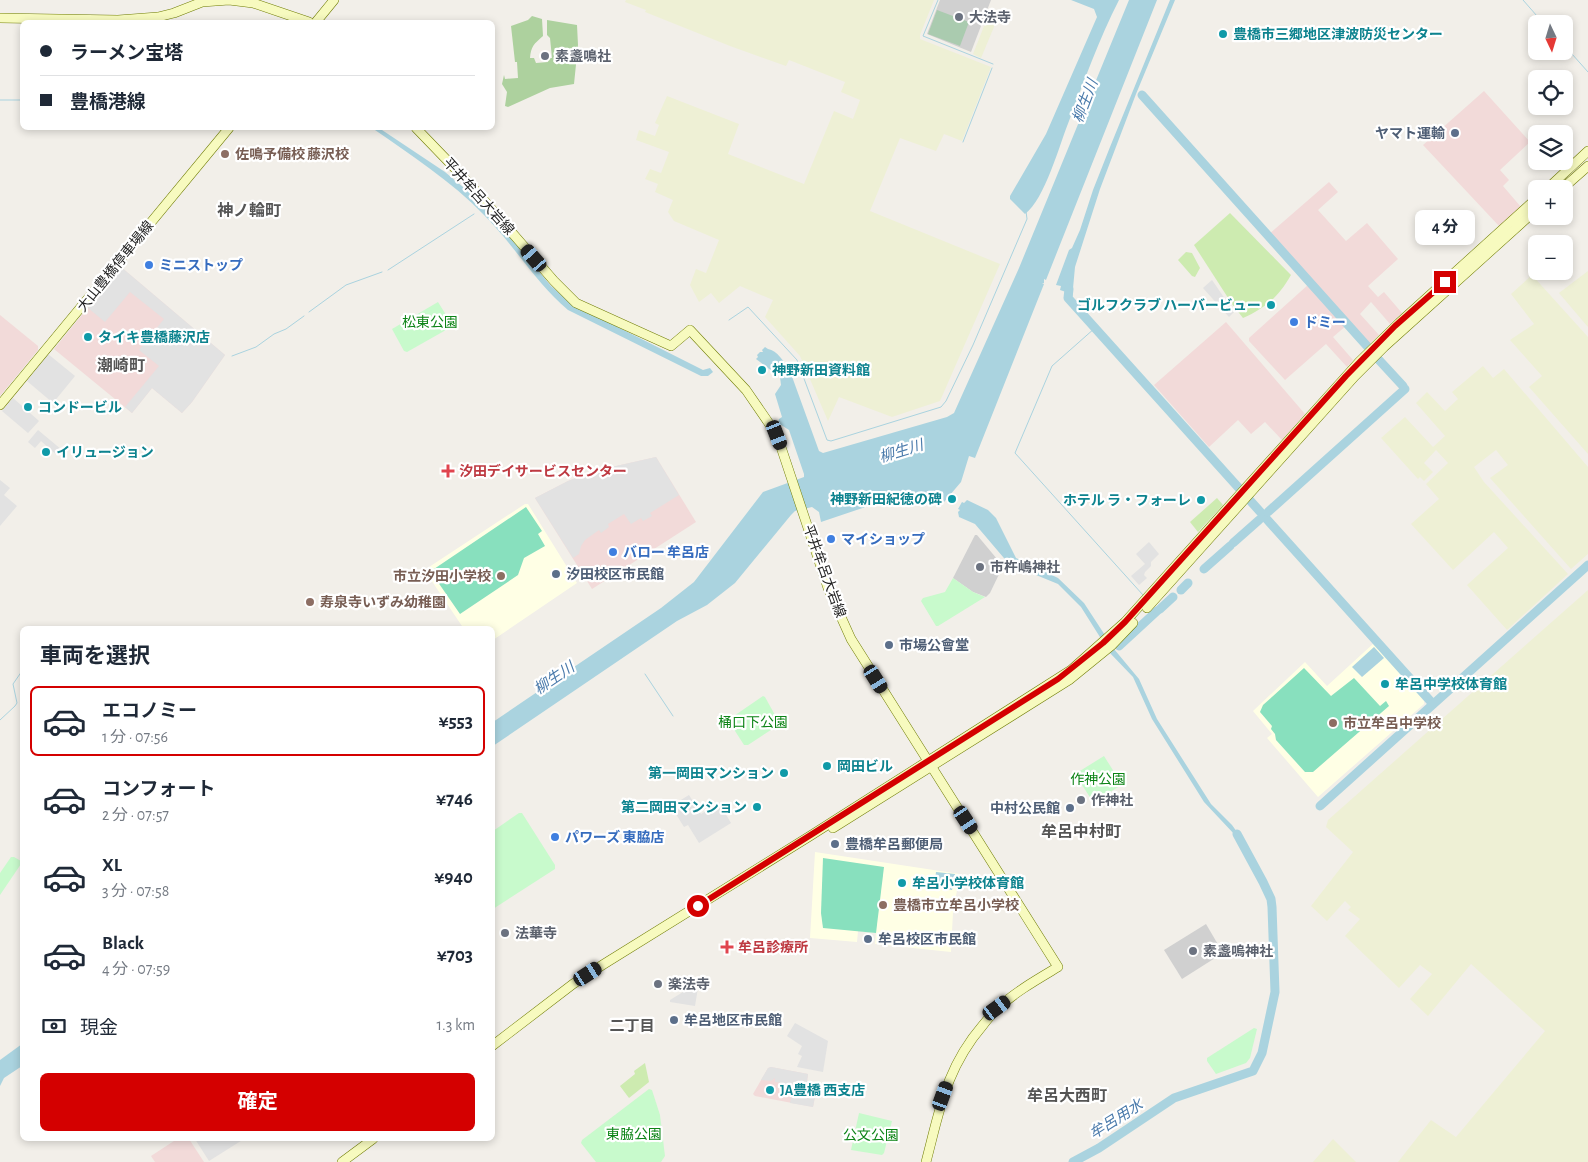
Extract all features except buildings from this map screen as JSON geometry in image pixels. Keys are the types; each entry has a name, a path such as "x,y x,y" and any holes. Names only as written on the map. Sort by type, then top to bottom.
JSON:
{"main road":[{"path":"0,18 118,20 149,18 174,13 202,2 229,0 253,3 303,20"},
{"path":"318,20 334,0"},
{"name":"大山豊橋停車場線","path":"0,404 227,130"},
{"name":"平井牟呂大岩線","path":"418,130 468,182 554,281 576,303 671,346 690,330 742,386 762,412 777,435 793,478 828,588 851,639 1058,967 1024,988 997,1008 968,1042 956,1063 946,1090 926,1162"},
{"path":"1557,180 1588,151"},
{"path":"1572,180 1588,166"},
{"path":"1245,494 1359,362 1399,323 1528,206"},
{"path":"495,1044 573,984 604,964 1069,680 1107,644 1384,346 1528,217"},
{"path":"495,1049 581,984 930,764"},
{"path":"342,1162 370,1141"},
{"path":"350,1162 377,1141"}],"shaded area":[{"path":"626,0 934,0 920,39 991,67 962,141 944,134 936,151 900,138 870,211 1000,264 940,401 892,417 839,397 828,421 800,356 765,317 773,300 740,286 719,303 711,293 699,302 690,285 696,269 706,273 719,240 674,221 668,212 673,200 655,192 658,184 645,179 650,169 661,173 669,152 636,140 639,130 655,136 659,125 655,123 667,96 739,124 728,154 804,184 834,111 853,119 860,100 841,92 845,82 789,60 786,66 730,46 645,12 646,10 625,2"},
{"name":"大法寺","path":"940,0 991,0 971,52 927,34"},
{"path":"937,10 969,22 960,46 928,34"},
{"path":"990,11 999,15 981,58 973,54"},
{"path":"1484,91 1528,140 1528,144 1500,170 1509,180 1503,186 1521,207 1499,226 1423,145"},
{"path":"1329,182 1338,192 1318,210 1346,241 1367,223 1398,259 1368,286 1378,297 1384,292 1402,313 1390,324 1371,302 1360,314 1379,335 1368,345 1346,321 1344,322 1347,325 1333,337 1353,360 1347,367 1326,344 1285,380 1249,341 1249,338 1309,284 1339,318 1342,316 1269,234"},
{"path":"121,267 225,355 182,413 152,388 132,413 54,349"},
{"path":"121,267 225,355 182,413 152,388 132,413 125,407 159,366 139,350 164,319 130,292 105,322 88,308"},
{"path":"1588,271 1588,327 1559,293"},
{"path":"1528,279 1537,280 1588,337 1588,454 1529,387 1542,376 1510,340 1534,324 1511,294"},
{"path":"1212,280 1234,312 1229,317 1203,288"},
{"path":"0,315 38,346 38,350 0,396"},
{"path":"1226,322 1305,414 1282,440 1265,422 1251,434 1238,420 1209,447 1154,385"},
{"path":"48,354 75,376 53,403 27,381"},
{"path":"1483,366 1493,378 1504,369 1588,467 1588,554 1571,569 1490,478 1508,465 1496,450 1474,467 1484,482 1568,574 1507,630 1467,585 1508,548 1494,532 1453,570 1411,524 1439,499 1426,484 1448,463 1436,450 1424,463 1433,472 1424,481 1420,477 1418,479 1381,438 1405,417 1433,447 1445,436 1416,403 1427,392 1445,411 1458,399 1452,392"},
{"path":"13,398 39,421 28,433 2,411"},
{"path":"38,430 62,450 57,455 41,441 35,448 28,442"},
{"path":"656,457 696,522 592,589 535,498 568,481 594,471"},
{"path":"656,457 679,495 650,513 652,516 643,521 641,518 631,524 624,514 608,524 609,527 601,533 599,530 585,540 579,554 573,558 535,498 568,481 594,471"},
{"path":"0,480 10,488 4,495 17,506 0,526"},
{"name":"市立汐田小学校","path":"525,504 528,504 577,583 495,639 495,626 462,626 425,571"},
{"name":"市杵嶋神社","path":"975,535 1002,565 990,593 986,597 973,592 953,578"},
{"path":"1149,542 1159,554 1145,572 1144,575 1147,578 1139,585 1131,576 1145,564 1136,554"},
{"path":"1588,590 1588,1162 1398,1162 1431,1120 1456,1137 1545,1031 1471,964 1428,1016 1410,999 1432,974 1420,965 1399,988 1345,936 1360,919 1348,910 1351,907 1345,901 1327,921 1311,906 1353,852 1326,827 1328,820"},
{"name":"市立牟呂中学校","path":"1374,643 1424,701 1424,704 1318,797 1267,738 1272,734 1253,711 1305,662 1327,686"},
{"path":"689,795 701,814 719,803 731,823 699,843 688,825 684,827 671,806"},
{"name":"豊橋市立牟呂小学校","path":"815,852 960,874 953,912 951,952 875,944 876,933 858,931 857,942 810,938"},
{"name":"素盞嗚神社","path":"1206,924 1223,953 1182,979 1164,950"},
{"path":"699,982 695,1006 670,1002 670,1000"},
{"path":"795,1023 828,1041 823,1072 797,1067 802,1056 798,1054 802,1046 787,1036"},
{"path":"768,1068 808,1074 806,1089 816,1091 813,1107 755,1096 753,1094"},
{"path":"768,1068 808,1074 806,1089 816,1091 813,1107 790,1103 793,1088 784,1086 784,1083 775,1082 775,1078 771,1081 761,1080"},
{"path":"1333,1139 1356,1162 1313,1162"},
{"path":"174,1141 190,1141 204,1162 155,1162 151,1156"},
{"path":"196,1141 241,1141 209,1161"}],"green space":[{"name":"素盞鳴社","path":"532,16 542,19 543,36 537,41 530,54 530,58 534,58 536,63 548,62 549,58 552,58 550,38 547,35 547,20 577,25 578,45 574,84 550,88 508,107 505,106 507,92 502,84 504,75 505,79 518,78 511,26 528,20"},
{"path":"1230,213 1291,275 1271,301 1243,318 1194,245"},
{"path":"1186,252 1192,253 1200,268 1195,277 1178,260"},
{"name":"松東公園","path":"438,302 453,326 407,352 404,351 392,329"},
{"path":"1217,498 1223,505 1198,532 1190,522"},
{"path":"526,507 542,531 538,534 545,546 524,558 518,575 460,614 433,575 434,569"},
{"path":"953,578 973,592 985,597 936,626 921,601 923,598 945,592"},
{"path":"1304,668 1331,696 1354,678 1380,706 1386,701 1389,706 1313,772 1305,772 1276,740 1275,734 1271,729 1272,726 1260,712 1263,705"},
{"name":"桶口下公園","path":"763,696 780,724 748,745 744,745 728,720"},
{"name":"作神公園","path":"1104,756 1121,783 1120,786 1093,802 1075,774"},
{"path":"519,813 522,813 555,865 555,869 495,908 495,830"},
{"path":"11,857 20,860 20,865 0,895 0,873"},
{"path":"823,858 884,867 876,933 823,928 821,913"},
{"path":"1254,1028 1257,1029 1250,1058 1246,1063 1216,1074 1207,1058"},
{"path":"645,1063 649,1082 629,1098 620,1086 635,1074 634,1071"},
{"name":"東脇公園","path":"649,1089 652,1090 660,1115 665,1156 661,1162 596,1162 581,1143 582,1140"},
{"name":"公文公園","path":"859,1113 892,1121 882,1155 851,1150"}],"water":[{"path":"1071,0 1119,0 1092,60 1045,185 1039,197 1025,214 1010,199 1010,196 1046,134 1097,17 1094,9"},
{"name":"柳生川","path":"1129,0 1157,0 1046,280 1044,279 1044,283 1042,283 1044,284 975,458 969,456 961,482 944,502 932,494 916,498 907,493 821,522 819,512 812,507 795,511 735,583 707,605 677,621 495,745 495,721 661,608 694,582 763,492 804,477 789,430 778,423 782,417 775,394 781,385 780,377 756,359 757,355 763,352 762,350 765,347 778,354 790,371 819,451 823,453 947,417 954,413 1019,268"},
{"path":"1170,0 1175,0 1136,94 1100,189 1075,267 1072,299 1069,301 1065,297 1066,292 1060,290 1061,286 1056,285 1069,250 1072,248 1080,230 1093,190"},
{"path":"375,130 382,130 445,172 481,202 551,286 572,304 703,370 710,368 713,372 708,376 701,376 568,310 546,288 495,227 458,191"},
{"path":"967,500 988,510 996,518 1016,558 1058,578 1084,603 1114,649 1139,679 1157,719 1211,804 1232,825 1244,842 1241,844 1204,802 1152,719 1133,677 1110,653 1081,607 1058,584 1009,564 975,524 959,517 958,512 960,510 958,509 962,502 964,503"},
{"path":"1374,647 1384,658 1362,677 1352,667"},
{"path":"936,872 955,874 952,890 934,887"},
{"path":"20,1045 20,1067 4,1078 0,1086 0,1060"}],"waterway":[{"path":"938,0 923,36 993,64"},
{"path":"1523,0 1536,15"},
{"path":"1573,55 1588,72"},
{"path":"963,142 992,68"},
{"path":"1142,95 1367,346"},
{"path":"0,100 20,100"},
{"path":"729,320 748,307 797,360 827,440 831,441 941,407 946,401 973,345 1027,219 1026,211"},
{"path":"388,270 474,214"},
{"path":"309,312 346,285 382,272"},
{"path":"1069,289 1068,298 1433,704"},
{"path":"232,356 256,347 304,316"},
{"path":"1095,328 1052,366 1015,453 1143,595"},
{"path":"1379,360 1403,386"},
{"path":"1268,512 1405,389"},
{"path":"1233,543 1259,520"},
{"path":"1204,569 1230,546"},
{"path":"1320,806 1588,565"},
{"path":"1181,590 1188,583"},
{"path":"1160,609 1173,597"},
{"path":"1119,646 1157,611"},
{"path":"0,720 17,703 13,684 20,674"},
{"path":"645,674 673,716"},
{"name":"牟呂用水","path":"1073,1162 1099,1148 1174,1098 1253,1071 1262,1053 1275,992 1272,907 1271,899 1263,882 1237,834"}],"place":[{"name":"大法寺","path":"959,17"},
{"name":"豊橋市三郷地区津波防災センター","path":"1223,34"},
{"name":"素盞鳴社","path":"545,56"},
{"name":"ヤマト運輸","path":"1455,133"},
{"name":"佐鳴予備校 藤沢校","path":"225,154"},
{"name":"ミニストップ","path":"149,265"},
{"name":"ゴルフクラブ ハーバービュー","path":"1271,305"},
{"name":"ドミー","path":"1294,322"},
{"name":"タイキ豊橋藤沢店","path":"88,337"},
{"name":"神野新田資料館","path":"762,370"},
{"name":"コンドービル","path":"28,407"},
{"name":"イリュージョン","path":"46,452"},
{"name":"汐田デイサービスセンター","path":"448,471"},
{"name":"神野新田紀徳の碑","path":"952,499"},
{"name":"ホテル ラ・フォーレ","path":"1201,500"},
{"name":"マイショップ","path":"831,539"},
{"name":"バロー 牟呂店","path":"613,552"},
{"name":"市杵嶋神社","path":"980,567"},
{"name":"汐田校区市民館","path":"556,574"},
{"name":"市立汐田小学校","path":"501,576"},
{"name":"寿泉寺いずみ幼稚園","path":"310,602"},
{"name":"市場公會堂","path":"889,645"},
{"name":"牟呂中学校体育館","path":"1385,684"},
{"name":"市立牟呂中学校","path":"1333,723"},
{"name":"岡田ビル","path":"827,766"},
{"name":"第一岡田マンション","path":"784,773"},
{"name":"作神社","path":"1081,800"},
{"name":"第二岡田マンション","path":"757,807"},
{"name":"中村公民館","path":"1070,808"},
{"name":"パワーズ 東脇店","path":"555,837"},
{"name":"豊橋牟呂郵便局","path":"835,844"},
{"name":"牟呂小学校体育館","path":"902,883"},
{"name":"豊橋市立牟呂小学校","path":"883,905"},
{"name":"法華寺","path":"505,933"},
{"name":"牟呂校区市民館","path":"868,939"},
{"name":"牟呂診療所","path":"727,947"},
{"name":"素盞嗚神社","path":"1193,951"},
{"name":"楽法寺","path":"658,984"},
{"name":"牟呂地区市民館","path":"674,1020"},
{"name":"JA豊橋 西支店","path":"770,1090"}],"district":[{"name":"神ノ輪町","path":"249,210"},
{"name":"潮崎町","path":"121,365"},
{"name":"牟呂中村町","path":"1081,831"},
{"name":"二丁目","path":"632,1026"},
{"name":"牟呂大西町","path":"1067,1095"}],"route":[{"path":"698,906 1071,670 1103,643 1148,598 1346,376 1395,326 1445,282"}]}
